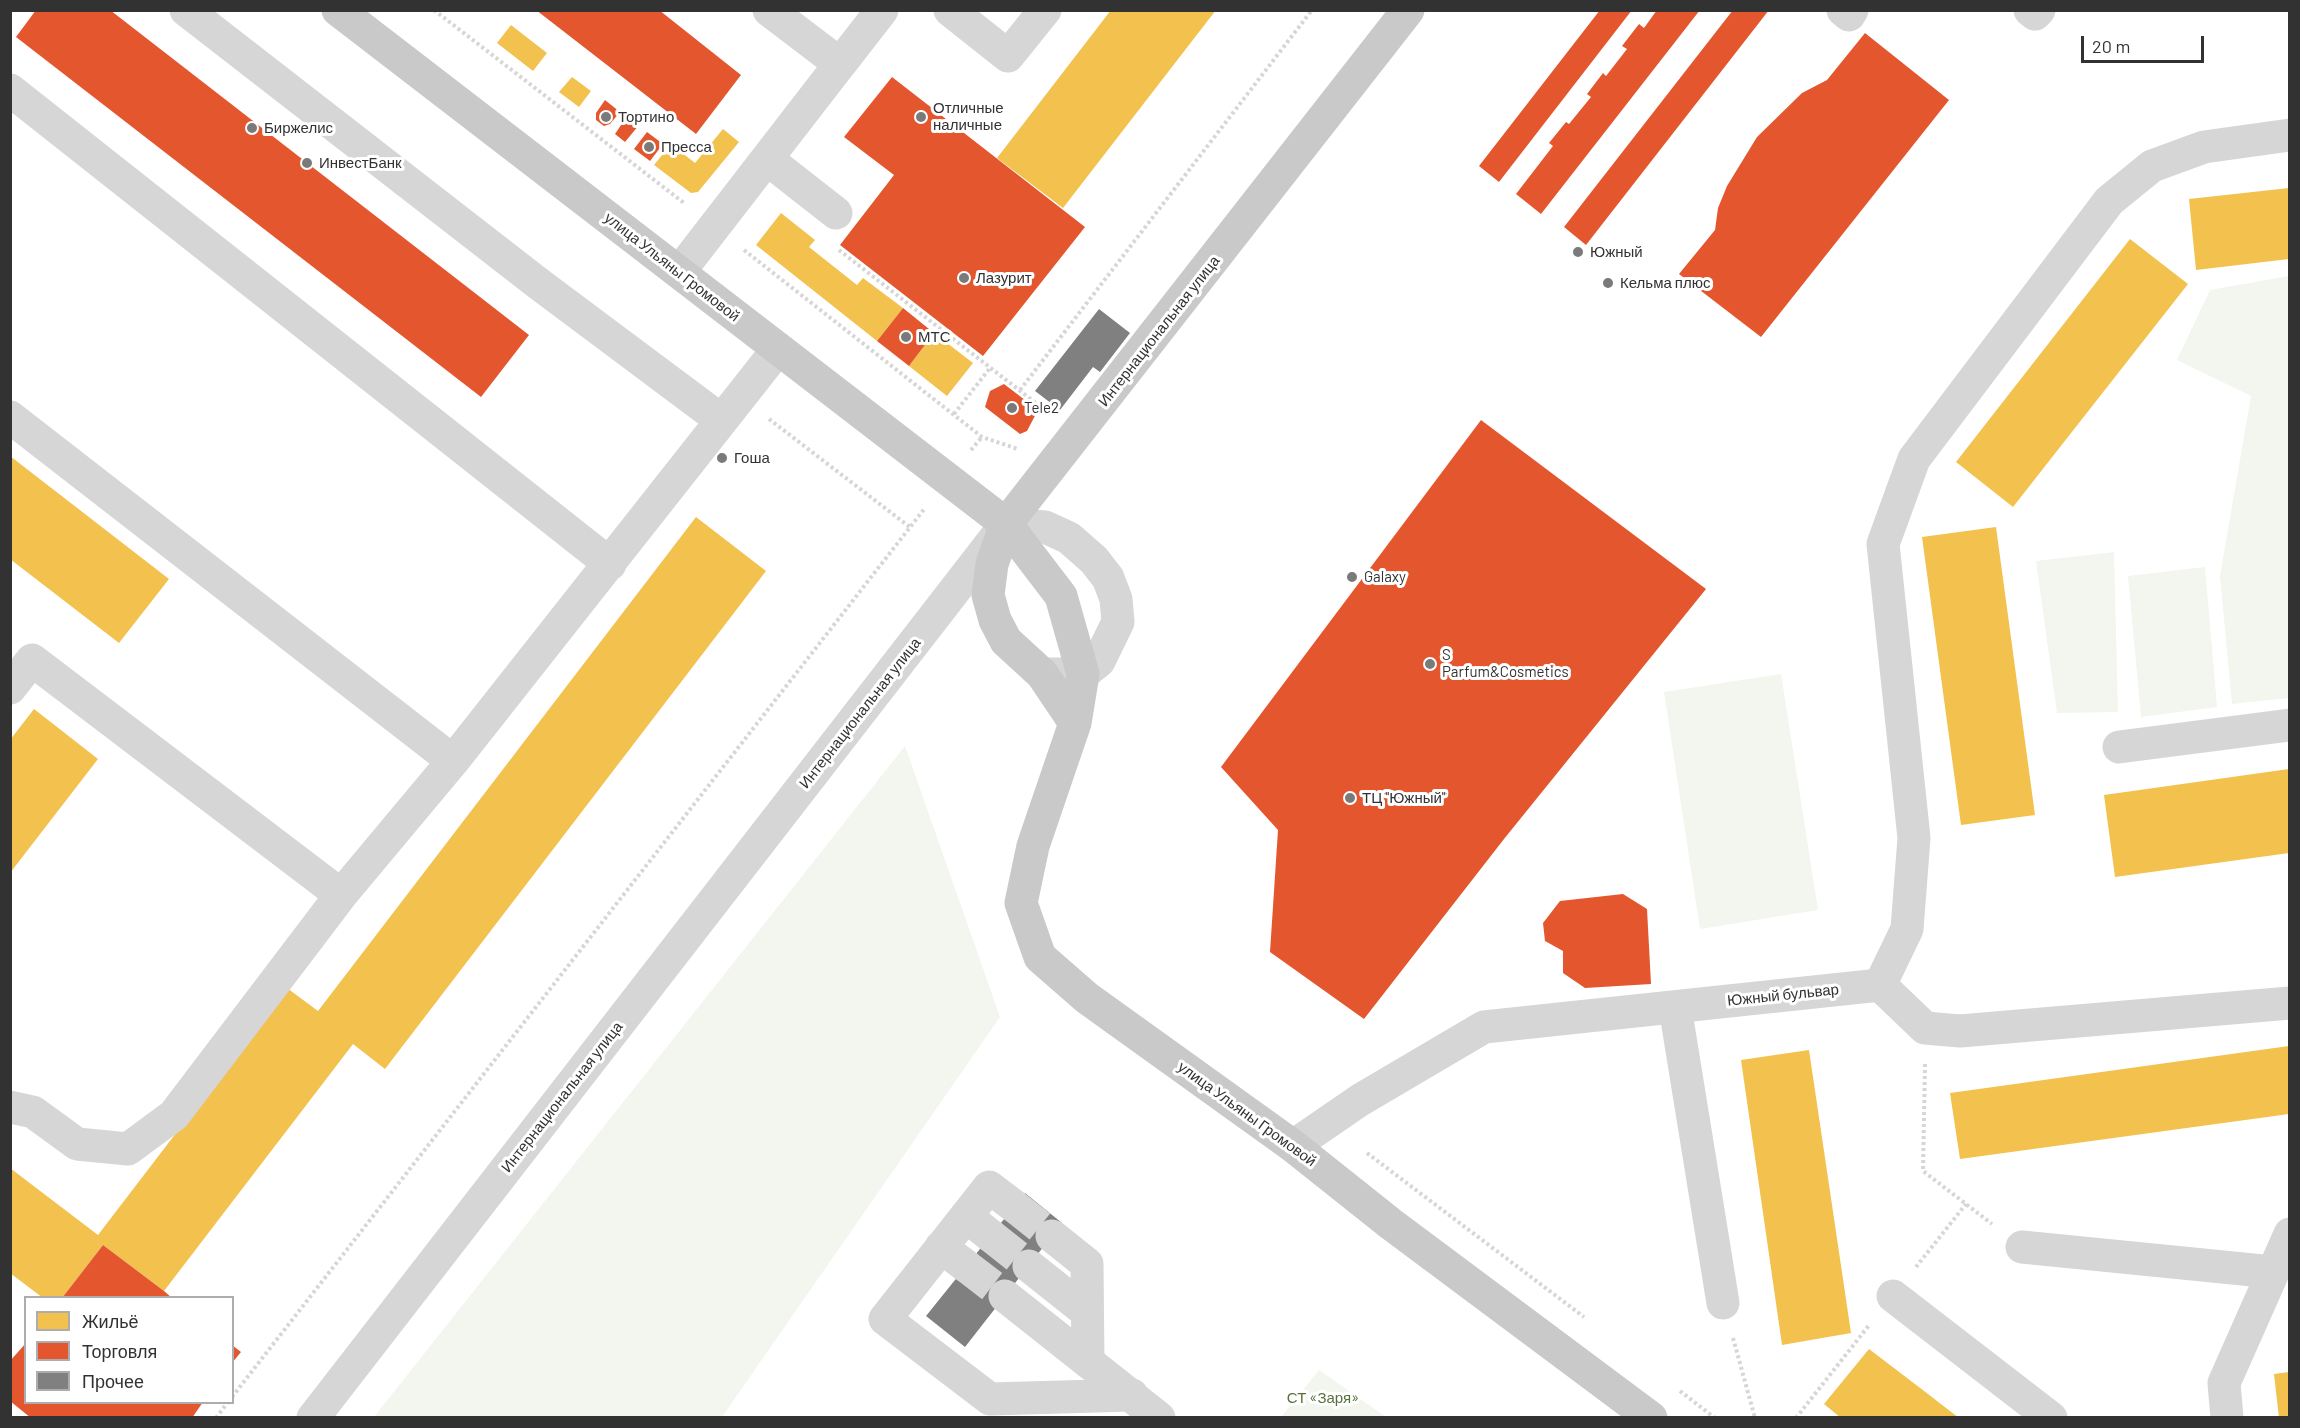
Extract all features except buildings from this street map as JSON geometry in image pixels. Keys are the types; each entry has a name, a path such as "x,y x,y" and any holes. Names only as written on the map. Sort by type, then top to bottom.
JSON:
{"main road":[{"name":"улица Ульяны Громовой","path":"338,10 1006,524 1061,596 1083,674 1075,723 1033,846 1021,903 1040,957 1087,998 1293,1146 1391,1224 1652,1418"},
{"name":"Интернациональная улица","path":"1006,524 1408,10"},
{"path":"1006,524 992,564 988,595 995,620 1006,641 1042,674 1075,723"}],"street":[{"path":"186,10 539,284 721,420"},
{"path":"769,10 840,64"},
{"path":"680,272 882,10"},
{"path":"950,10 1008,56 1045,10"},
{"path":"1843,10 1849,15 1852,10"},
{"path":"2030,10 2034,14 2039,10"},
{"path":"10,90 610,564"},
{"path":"2289,135 2204,147 2152,166 2109,201 1914,459 1883,544 1914,838 1907,929 1880,985 1925,1028 1960,1031 2289,1003"},
{"path":"767,159 836,213"},
{"path":"10,1107 33,1112 77,1144 128,1149 174,1115 341,895 453,761 778,349"},
{"path":"10,417 453,761"},
{"path":"1006,524 1045,527 1069,538 1094,560 1108,578 1116,599 1118,622 1099,661 1083,674 1042,674"},
{"name":"Интернациональная улица","path":"313,1418 1006,524"},
{"path":"10,688 32,660 341,895"},
{"path":"2119,747 2289,725"},
{"name":"Южный бульвар","path":"1293,1146 1360,1100 1484,1027 1880,985"},
{"path":"1675,1007 1723,1303"},
{"path":"1014,1206 989,1187 978,1226 953,1257 885,1319 990,1399 1132,1395"},
{"path":"2227,1418 2224,1383 2289,1234"},
{"path":"1052,1236 1087,1263 1088,1362"},
{"path":"2022,1247 2273,1272"},
{"path":"1029,1266 1087,1312"},
{"path":"1005,1296 1159,1418"},
{"path":"1893,1296 2051,1418"}],"path":[{"path":"1020,390 1312,10"},
{"path":"833,245 1048,412"},
{"path":"954,414 990,368"},
{"path":"234,1394 911,528 947,477"},
{"path":"1925,1028 1923,1171 2022,1247"},
{"path":"1325,1125 1390,1168 1585,1318"},
{"path":"1723,1303 1755,1418"},
{"path":"1678,1389 1715,1418"},
{"path":"216,1418 226,1404"}],"green space":[{"path":"2289,276 2289,698 2232,704 2220,576 2251,396 2177,360 2210,290"},
{"path":"2114,552 2118,712 2057,713 2036,561"},
{"path":"2205,567 2217,707 2141,717 2128,576"},
{"path":"1781,674 1818,910 1700,929 1664,692"},
{"path":"905,746 1000,1017 722,1417 374,1417"},
{"name":"СТ «Заря»","path":"1319,1370 1386,1417 1281,1417"}],"tunnel":[{"path":"1014,1206 1052,1236"},
{"path":"991,1236 1029,1266"},
{"path":"966,1266 1005,1296"}],"place":[{"name":"Тортино","path":"606,117"},
{"name":"Отличные наличные","path":"921,117"},
{"name":"Биржелис","path":"252,128"},
{"name":"Пресса","path":"649,147"},
{"name":"ИнвестБанк","path":"307,163"},
{"name":"Южный","path":"1578,252"},
{"name":"Лазурит","path":"964,278"},
{"name":"Кельма плюс","path":"1608,283"},
{"name":"МТС","path":"906,337"},
{"name":"Tele2","path":"1012,408"},
{"name":"Гоша","path":"722,458"},
{"name":"Galaxy","path":"1352,577"},
{"name":"S Parfum&Cosmetics","path":"1430,664"},
{"name":"ТЦ \"Южный\"","path":"1350,798"}]}
